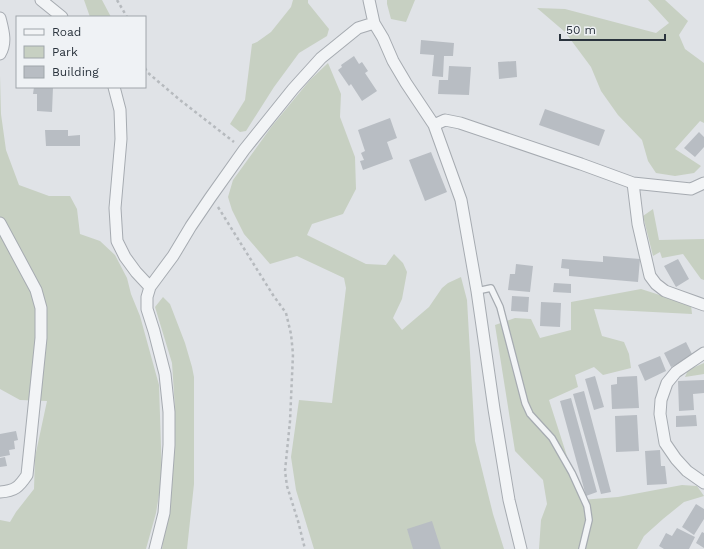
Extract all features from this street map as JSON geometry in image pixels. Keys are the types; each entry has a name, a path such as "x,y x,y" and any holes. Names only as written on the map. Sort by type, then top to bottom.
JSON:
{"street":[{"path":"41,0 61,16"},
{"path":"369,0 374,23 383,38 393,61 434,125 461,200 477,291 509,500 521,549"},
{"path":"0,18 4,33 4,46 0,54"},
{"path":"155,549 164,513 169,445 169,412 165,374 147,309 147,297 150,288 244,150 293,89 321,58 358,28 374,23"},
{"path":"114,88 120,110 121,139 115,208 118,241 125,257 150,288"},
{"path":"434,125 445,120 460,123 633,183 691,189 704,183"},
{"path":"633,183 638,224 650,276 656,284 665,291 704,305"},
{"path":"0,223 36,290 41,308 41,338 27,475 21,484 9,491 0,492"},
{"path":"704,353 676,372 667,383 661,400 660,414 665,443 676,459 687,471 704,483"}],"lane":[{"path":"477,291 491,288 500,307 525,403 530,414 552,438 572,473 587,506 588,520 582,549"}],"path":[{"path":"117,0 126,16"},
{"path":"146,70 180,100 244,150"},
{"path":"210,198 220,210 266,285 286,313 291,334 293,354 290,421 285,471 287,486 305,549"}],"green space":[{"path":"84,0 102,0 110,16 90,16"},
{"path":"293,0 308,0 308,3 329,29 327,36 299,53 274,87 246,131 240,132 230,124 245,100 252,44 271,32 291,7"},
{"path":"387,0 415,0 406,22 391,19"},
{"path":"648,0 665,0 688,21 679,35 685,49 704,63 704,123 700,121 675,149 701,166 694,173 675,176 656,173 648,161 642,140 618,115 601,91 591,67 565,32 537,8 565,9 656,33 669,23"},
{"path":"328,63 341,94 340,117 355,157 356,189 343,214 312,224 307,235 366,264 386,265 394,254 403,263 407,272 402,299 393,318 402,330 429,307 442,288 448,283 461,277 467,300 475,441 493,514 504,549 314,549 296,490 291,457 299,400 332,403 346,288 344,278 297,256 270,264 244,234 232,210 228,197 233,180 272,126 310,80"},
{"path":"0,75 1,114 6,150 19,185 49,196 70,196 77,209 80,234 100,241 115,255 127,278 131,294 140,316 159,385 162,477 156,513 146,549 0,549 0,520 10,522 34,489 35,457 47,401 20,400 0,389"},
{"path":"653,209 659,240 704,239 704,280 701,279 683,254 662,258 660,252 653,256 643,216"},
{"path":"641,289 691,305 692,314 594,309 602,336 624,342 629,354 631,368 603,375 594,367 575,375 578,387 549,400 581,500 618,497 682,485 697,486 704,496 684,502 644,536 637,549 539,549 541,520 547,504 543,480 515,451 495,325 515,318 531,319 540,338 571,330 571,302"},
{"path":"163,297 170,304 185,343 194,377 194,484 187,549 162,549 170,495 175,409 172,363 155,307"},
{"path":"704,363 704,374 685,377 688,370"}],"building":[{"path":"421,40 454,43 453,56 444,56 443,77 432,76 434,55 420,54"},
{"path":"354,56 359,64 362,62 368,71 365,73 377,91 362,101 351,84 349,86 338,70 342,67 341,65"},
{"path":"516,61 517,77 499,79 498,62"},
{"path":"449,66 471,67 469,95 438,94 439,80 448,80"},
{"path":"34,88 53,88 52,112 37,111 37,94 33,94"},
{"path":"545,109 605,130 599,146 539,125"},
{"path":"390,118 397,138 387,142 393,159 363,170 360,161 364,160 361,153 365,151 358,130"},
{"path":"45,130 68,130 68,136 80,135 80,146 46,146"},
{"path":"699,132 704,137 704,147 695,157 684,148"},
{"path":"431,152 447,192 425,201 409,160"},
{"path":"603,256 640,259 638,282 569,276 569,269 561,268 562,259 603,262"},
{"path":"678,259 689,279 676,287 664,266"},
{"path":"516,264 533,266 530,292 508,290 510,274 515,274"},
{"path":"554,283 571,284 571,293 553,292"},
{"path":"512,296 529,297 528,312 511,311"},
{"path":"541,302 561,303 560,327 540,326"},
{"path":"686,342 693,356 671,367 664,353"},
{"path":"660,356 666,371 645,381 638,365"},
{"path":"595,376 604,407 594,410 585,379"},
{"path":"637,376 639,408 612,409 611,385 617,384 617,377"},
{"path":"704,380 704,393 693,394 694,410 679,411 678,381"},
{"path":"584,391 611,492 601,494 573,394"},
{"path":"571,398 597,492 586,496 560,401"},
{"path":"637,415 639,451 616,452 615,416"},
{"path":"696,415 697,426 676,427 676,416"},
{"path":"16,431 18,440 14,441 15,449 9,450 10,455 0,457 0,434"},
{"path":"660,450 661,466 665,466 667,484 647,485 645,451"},
{"path":"5,457 7,466 0,467 0,458"},
{"path":"696,504 704,509 704,519 694,535 682,527"},
{"path":"432,521 441,549 413,549 407,529"},
{"path":"677,528 695,537 689,549 664,549 659,546 666,533 672,536"},
{"path":"702,532 704,533 704,548 696,543"}]}
